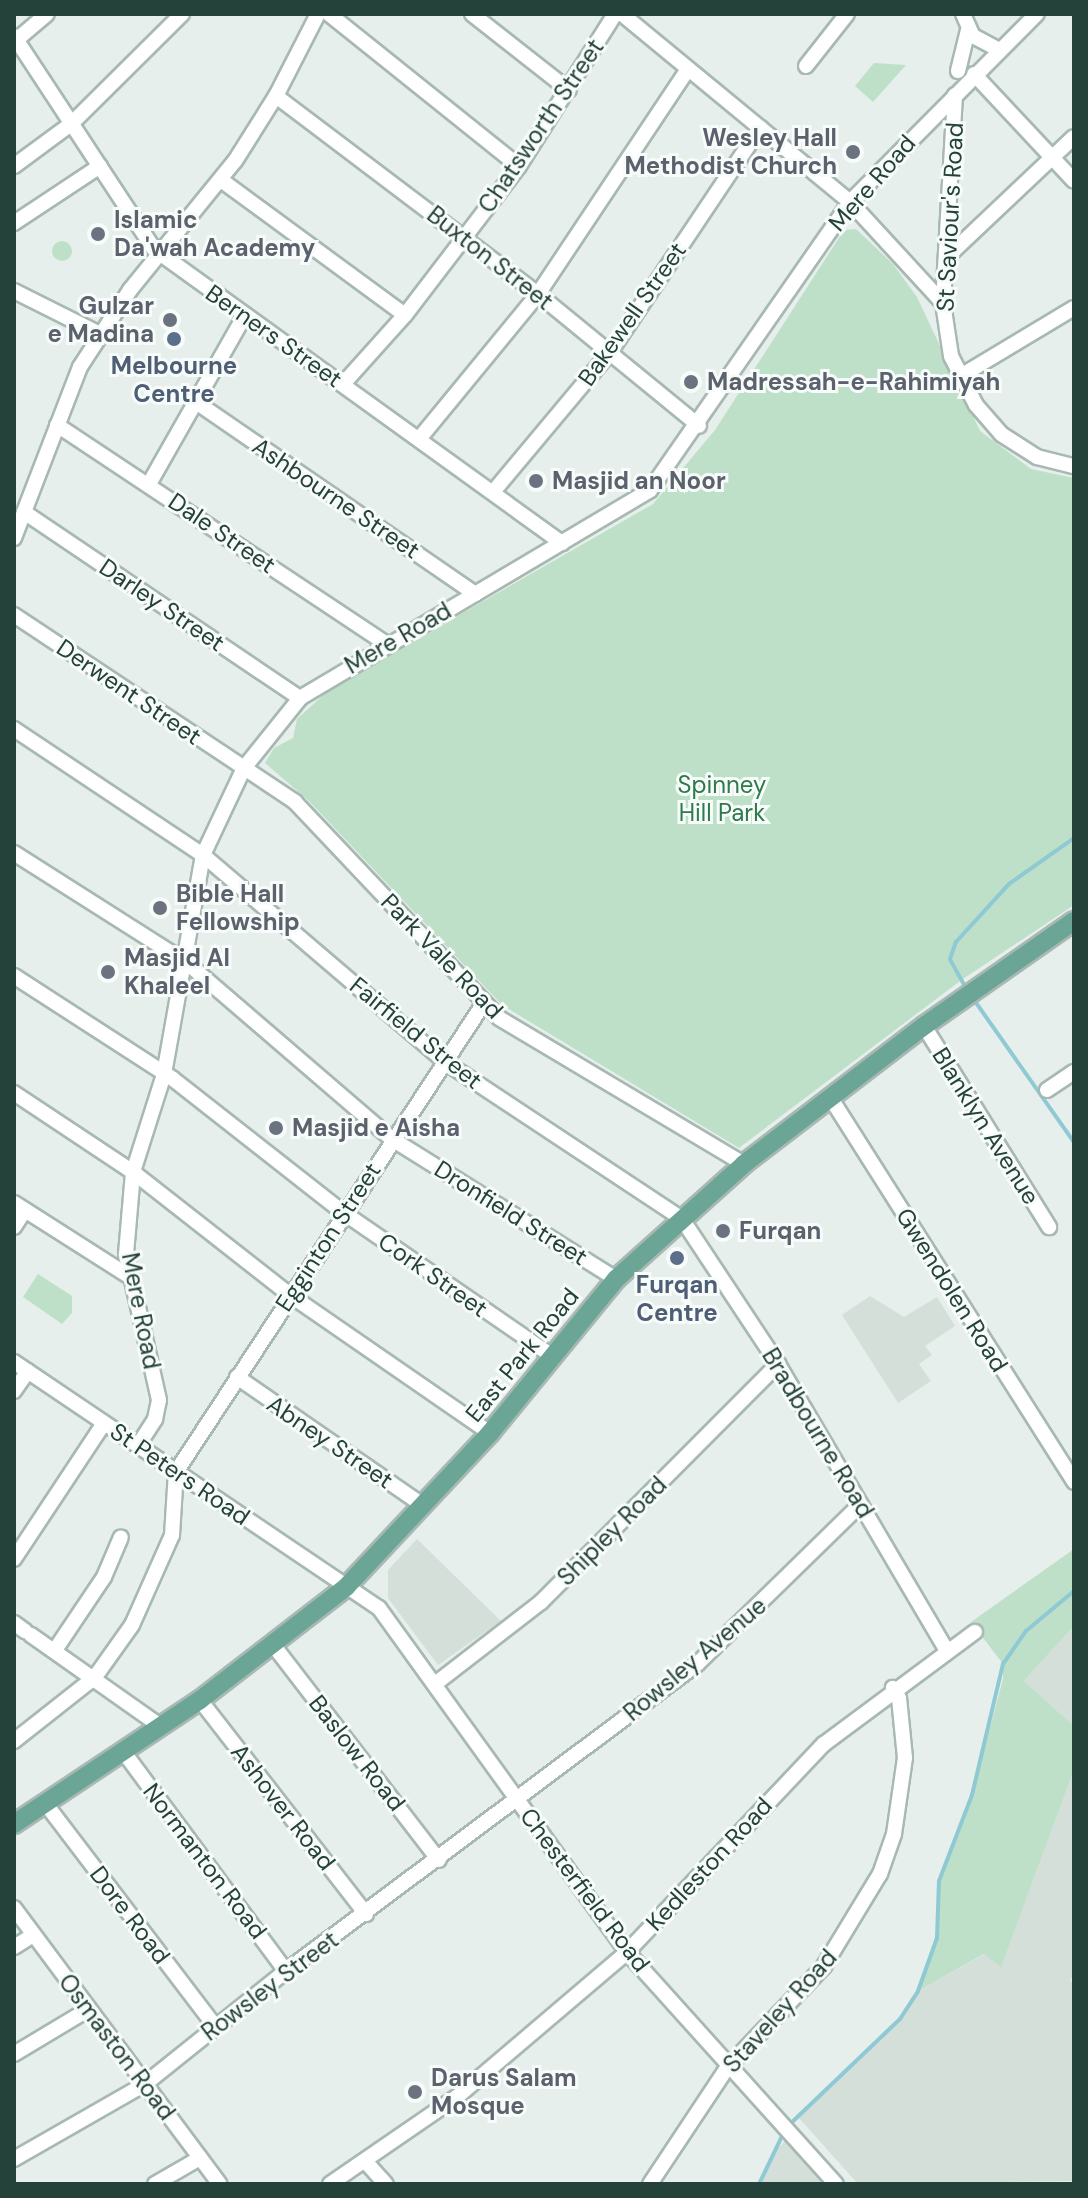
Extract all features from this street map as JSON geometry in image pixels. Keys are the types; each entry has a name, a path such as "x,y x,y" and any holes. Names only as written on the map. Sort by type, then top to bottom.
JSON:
{"main road":[{"name":"East Park Road","path":"14,1824 200,1700 274,1646 346,1587 490,1433 616,1279 744,1164 924,1026 1074,921"}],"street":[{"path":"15,39 47,14"},
{"path":"14,166 71,124 182,14"},
{"path":"14,538 57,425 100,334 159,253 221,180 276,96 318,14"},
{"path":"329,14 519,166"},
{"path":"472,14 569,90"},
{"name":"Chatsworth Street","path":"343,384 405,315 519,166 615,14"},
{"path":"622,14 850,202 943,303"},
{"path":"806,66 847,14"},
{"path":"952,14 963,14 968,30 958,71"},
{"name":"Mere Road","path":"139,1444 155,1419 159,1400 126,1254 133,1172 164,1074 203,855 244,768 300,698 386,644 650,490 699,426 767,317 850,202 997,49 1037,14"},
{"path":"968,30 997,49"},
{"name":"Berners Street","path":"15,39 159,253 562,543"},
{"path":"419,439 538,294 688,69"},
{"path":"974,74 1074,181"},
{"name":"St Saviour's Road","path":"955,95 943,303 959,377 976,405 1001,434 1037,457 1074,466"},
{"name":"Buxton Street","path":"276,96 538,294 699,426"},
{"name":"Bakewell Street","path":"493,492 610,352 760,128"},
{"path":"948,256 1074,137"},
{"path":"14,223 100,166"},
{"path":"221,180 405,315"},
{"path":"14,291 100,334"},
{"path":"959,377 1074,308"},
{"path":"149,484 244,317"},
{"name":"Ashbourne Street","path":"196,402 475,594"},
{"name":"Dale Street","path":"57,425 386,644"},
{"name":"Darley Street","path":"24,512 300,698"},
{"name":"Derwent Street","path":"14,615 244,768"},
{"name":"Fairfield Street","path":"14,729 203,855 445,1062 682,1219"},
{"name":"Park Vale Road","path":"244,768 295,802 499,1018 744,1164"},
{"name":"Dronfield Street","path":"14,853 186,962 392,1139 616,1279"},
{"name":"Cork Street","path":"14,976 164,1074 344,1213 552,1356"},
{"name":"Egginton Street","path":"176,1472 484,1003"},
{"name":"Blanklyn Avenue","path":"924,1026 1049,1227"},
{"path":"1047,1090 1074,1072"},
{"path":"14,1093 133,1172 290,1295 490,1433"},
{"name":"Gwendolen Road","path":"830,1097 1074,1482"},
{"path":"14,1227 20,1206 130,1277"},
{"name":"Bradbourne Road","path":"682,1219 778,1364 947,1651"},
{"name":"St Peters Road","path":"14,1362 346,1587"},
{"name":"Shipley Road","path":"435,1684 541,1602 778,1364"},
{"path":"14,1391 28,1371"},
{"name":"Abney Street","path":"237,1377 424,1506"},
{"path":"14,1559 104,1423"},
{"path":"16,1738 95,1677 144,1605 168,1547 176,1472"},
{"name":"Rowsley Avenue","path":"518,1799 697,1664 860,1505"},
{"path":"55,1650 104,1577 121,1537"},
{"name":"Chesterfield Road","path":"346,1587 379,1608 627,1952 727,2068 836,2184"},
{"path":"23,1629 95,1677 160,1726"},
{"name":"Kedleston Road","path":"330,2184 458,2096 627,1952 760,1806 824,1744 893,1688 975,1632"},
{"name":"Baslow Road","path":"274,1646 439,1860"},
{"name":"Staveley Road","path":"650,2184 727,2068 824,1966 880,1874 894,1834 905,1758 899,1698 893,1688"},
{"name":"Ashover Road","path":"200,1700 366,1914"},
{"name":"Normanton Road","path":"123,1751 286,1971"},
{"name":"Rowsley Street","path":"14,2159 145,2084 286,1971 518,1799"},
{"name":"Dore Road","path":"45,1803 215,2026"},
{"name":"Osmaston Road","path":"14,1908 220,2184"},
{"path":"14,1947 33,1935"},
{"path":"14,2054 89,2009"},
{"path":"155,2184 200,2158"},
{"path":"365,2161 386,2184"}],"shaded area":[{"path":"870,1296 904,1317 937,1297 955,1326 925,1346 932,1355 919,1364 931,1381 898,1403 842,1315"},
{"path":"417,1539 501,1621 438,1665 388,1598 388,1570"},
{"path":"1074,1626 1074,1726 1024,1681"},
{"path":"1074,1770 1074,1975 1070,1980 1074,1985 1074,2181 858,2184 799,2118 899,2019 918,1991 985,1954 1001,1966"},
{"path":"786,2140 826,2184 759,2184 773,2153"}],"green space":[{"path":"874,63 906,65 873,102 855,86"},
{"name":"Spinney Hill Park","path":"856,229 893,264 917,297 980,431 1031,469 1074,478 1074,905 960,981 739,1148 502,1005 309,801 265,763 274,748 293,738 297,719 330,689 653,504 715,430 844,230"},
{"path":"62,241 69,244 72,251 69,258 62,261 55,258 52,251 55,244"},
{"path":"38,1274 72,1296 72,1313 62,1324 23,1297"},
{"path":"1074,1549 1074,1626 1024,1681 1074,1726 1074,1770 1001,1967 984,1954 918,1991 937,1938 939,1881 972,1795 1003,1679 1003,1664 971,1622"}],"waterway":[{"path":"967,990 950,959 956,942 1009,884 1074,838"},
{"path":"972,997 1074,1142"},
{"path":"788,2126 900,2019 918,1991 937,1938 939,1881 972,1795 1003,1664 1026,1631 1074,1591"},
{"path":"759,2184 784,2132"}],"place":[{"name":"Wesley Hall Methodist Church","path":"853,152"},
{"name":"Islamic Da'wah Academy","path":"98,234"},
{"name":"Gulzar e Madina","path":"170,320"},
{"name":"Melbourne Centre","path":"174,339"},
{"name":"Madressah-e-Rahimiyah","path":"691,382"},
{"name":"Masjid an Noor","path":"536,481"},
{"name":"Bible Hall Fellowship","path":"160,908"},
{"name":"Masjid Al Khaleel","path":"108,972"},
{"name":"Masjid e Aisha","path":"276,1128"},
{"name":"Furqan","path":"723,1231"},
{"name":"Furqan Centre","path":"677,1258"},
{"name":"Darus Salam Mosque","path":"415,2092"}]}
